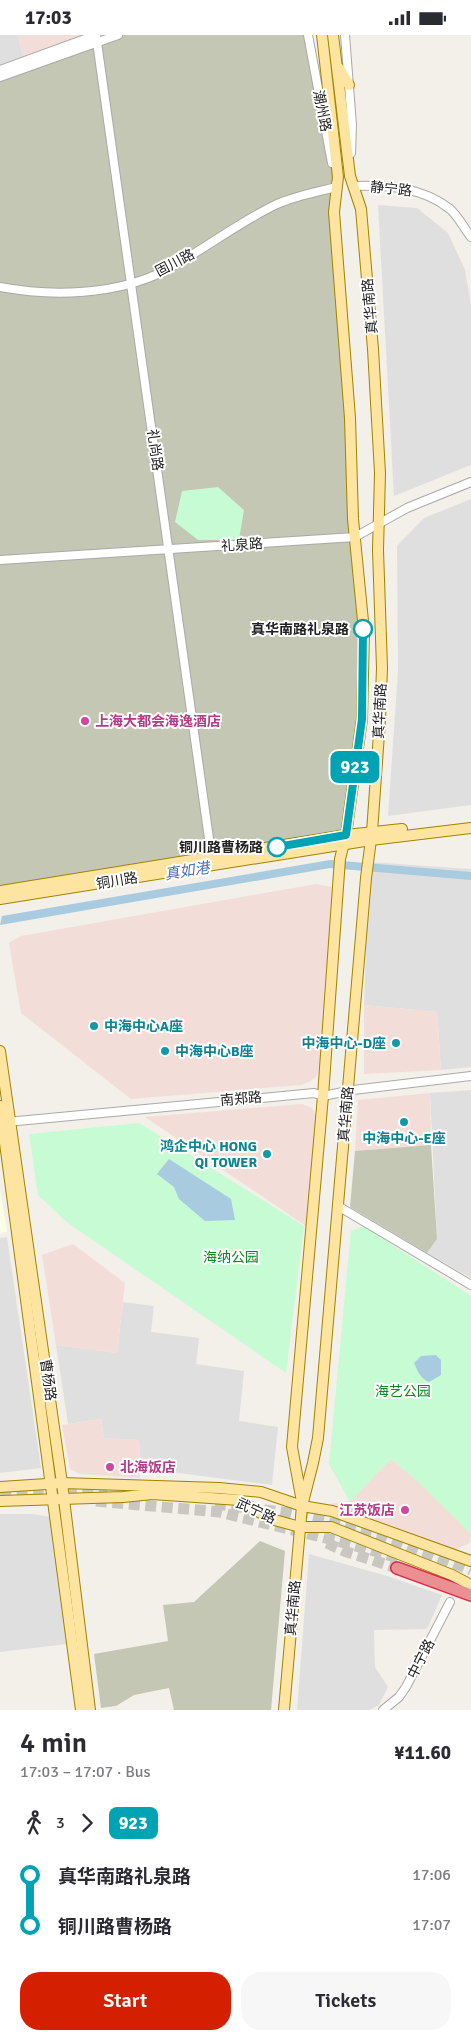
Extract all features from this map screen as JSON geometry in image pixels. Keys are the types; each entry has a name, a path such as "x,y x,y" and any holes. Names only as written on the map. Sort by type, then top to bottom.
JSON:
{"highway":[{"path":"397,1568 471,1595"}],"main road":[{"name":"真华南路","path":"302,1506 292,1447 323,1096 340,859 345,840 362,719 364,669 364,631 355,537 350,418 334,212 338,177 322,35"},
{"name":"真华南路","path":"284,1710 302,1506 318,1438 371,836 382,668 378,550 380,473 373,349 361,209 352,181 333,35"},
{"path":"337,64 349,85"},
{"name":"铜川路","path":"0,891 471,821"},
{"name":"铜川路","path":"371,836 471,827"},
{"name":"铜川路","path":"0,899 212,861"},
{"name":"曹杨路","path":"0,1051 4,1122 13,1209 57,1483 65,1499 90,1710"},
{"name":"曹杨路","path":"0,1106 4,1122"},
{"name":"曹杨路","path":"57,1483 53,1498 81,1710"},
{"name":"武宁路","path":"0,1487 57,1483 260,1491 302,1506 332,1511 470,1558"},
{"name":"武宁路","path":"0,1501 152,1494 239,1500 271,1519 300,1527 331,1527 452,1575 471,1585"}],"street":[{"path":"0,70 97,39 118,35"},
{"name":"潮州路","path":"308,35 337,187"},
{"path":"345,35 352,125 352,181"},
{"path":"0,77 97,39"},
{"name":"礼尚路","path":"97,39 212,861"},
{"name":"静宁路","path":"352,181 386,185 419,192 450,209 471,237"},
{"name":"固川路","path":"0,287 56,292 97,290 131,283 163,271 274,205 310,193 337,187"},
{"name":"礼泉路","path":"0,560 355,537 406,508 471,482"},
{"name":"南郑路","path":"4,1122 314,1093 323,1096 348,1091 471,1076"},
{"path":"338,1206 471,1285"},
{"name":"中宁路","path":"383,1710 399,1697 406,1687 450,1602"}],"shaded area":[{"path":"0,35 18,35 24,62 0,68"},
{"path":"18,35 96,35 24,62"},
{"path":"119,35 307,35 336,187 356,605 362,668 347,832 0,891 0,76","holes":["256,215 163,271 136,280"]},
{"path":"378,205 417,208 448,233 465,270 471,304 471,465 394,496"},
{"path":"471,499 471,805 388,816 398,671 397,546 424,518"},
{"path":"369,862 471,869 471,1067 441,1070 437,1012 364,1005"},
{"path":"316,884 332,887 321,1063 316,1077 309,1082 301,1085 131,1099 21,1013 9,943 21,936"},
{"path":"364,1005 437,1012 441,1070 364,1074"},
{"path":"471,1090 471,1278 427,1253 437,1239 430,1093"},
{"path":"430,1093 431,1145 355,1151 358,1100"},
{"path":"302,1104 312,1108 317,1117 306,1226 145,1117"},
{"path":"431,1145 437,1239 427,1253 350,1207 355,1151"},
{"path":"0,1189 7,1232 0,1233"},
{"path":"7,1237 41,1468 0,1473 0,1238"},
{"path":"73,1244 125,1283 117,1353 56,1345 42,1255"},
{"path":"123,1302 154,1306 151,1332 199,1338 196,1364 244,1371 239,1421 278,1427 272,1485 140,1468 139,1440 104,1438 101,1419 68,1424 56,1345 117,1353"},
{"path":"101,1419 104,1438 139,1440 140,1478 80,1474 70,1469 62,1425"},
{"path":"391,1459 416,1480 471,1534 470,1543 456,1549 329,1504 350,1501"},
{"path":"0,1514 32,1514 51,1517 67,1644 0,1652"},
{"path":"260,1541 285,1551 271,1710 174,1710 169,1688 134,1695 116,1706 101,1708 94,1654 168,1641 163,1605 194,1602"},
{"path":"309,1554 387,1576 442,1595 427,1629 374,1630 375,1667 388,1687 379,1705 369,1710 297,1710"}],"green space":[{"path":"218,487 244,510 239,540 198,540 175,522 182,491"},
{"name":"海纳公园","path":"139,1123 304,1226 286,1373 68,1223 38,1195 29,1134"},
{"name":"海艺公园","path":"363,1226 471,1296 471,1534 416,1480 391,1459 350,1502 329,1464 351,1231"}],"water":[{"path":"330,860 471,872 471,880 330,868 0,925 2,916"},
{"path":"169,1159 231,1199 235,1220 205,1221 179,1199 174,1187 157,1174"},
{"path":"436,1355 441,1360 441,1375 429,1382 421,1377 414,1363 421,1356"}],"tunnel":[{"path":"0,1492 35,1489 107,1494"},
{"path":"96,1501 219,1512 399,1558"},
{"path":"215,1504 290,1513 384,1536 471,1570"},
{"path":"327,1543 344,1551 397,1568"}],"bus line":[{"name":"923","path":"277,847 346,835 362,719 363,629"}],"place":[{"name":"真华南路礼泉路","path":"363,629"},
{"name":"上海大都会海逸酒店","path":"85,721"},
{"name":"铜川路曹杨路","path":"277,847"},
{"name":"中海中心A座","path":"94,1026"},
{"name":"中海中心-D座","path":"396,1043"},
{"name":"中海中心B座","path":"165,1051"},
{"name":"中海中心-E座","path":"404,1122"},
{"name":"鸿企中心 HONG QI TOWER","path":"267,1154"},
{"name":"北海饭店","path":"110,1467"},
{"name":"江苏饭店","path":"405,1510"}],"water label":[{"name":"真如港","path":"187,871"}]}
